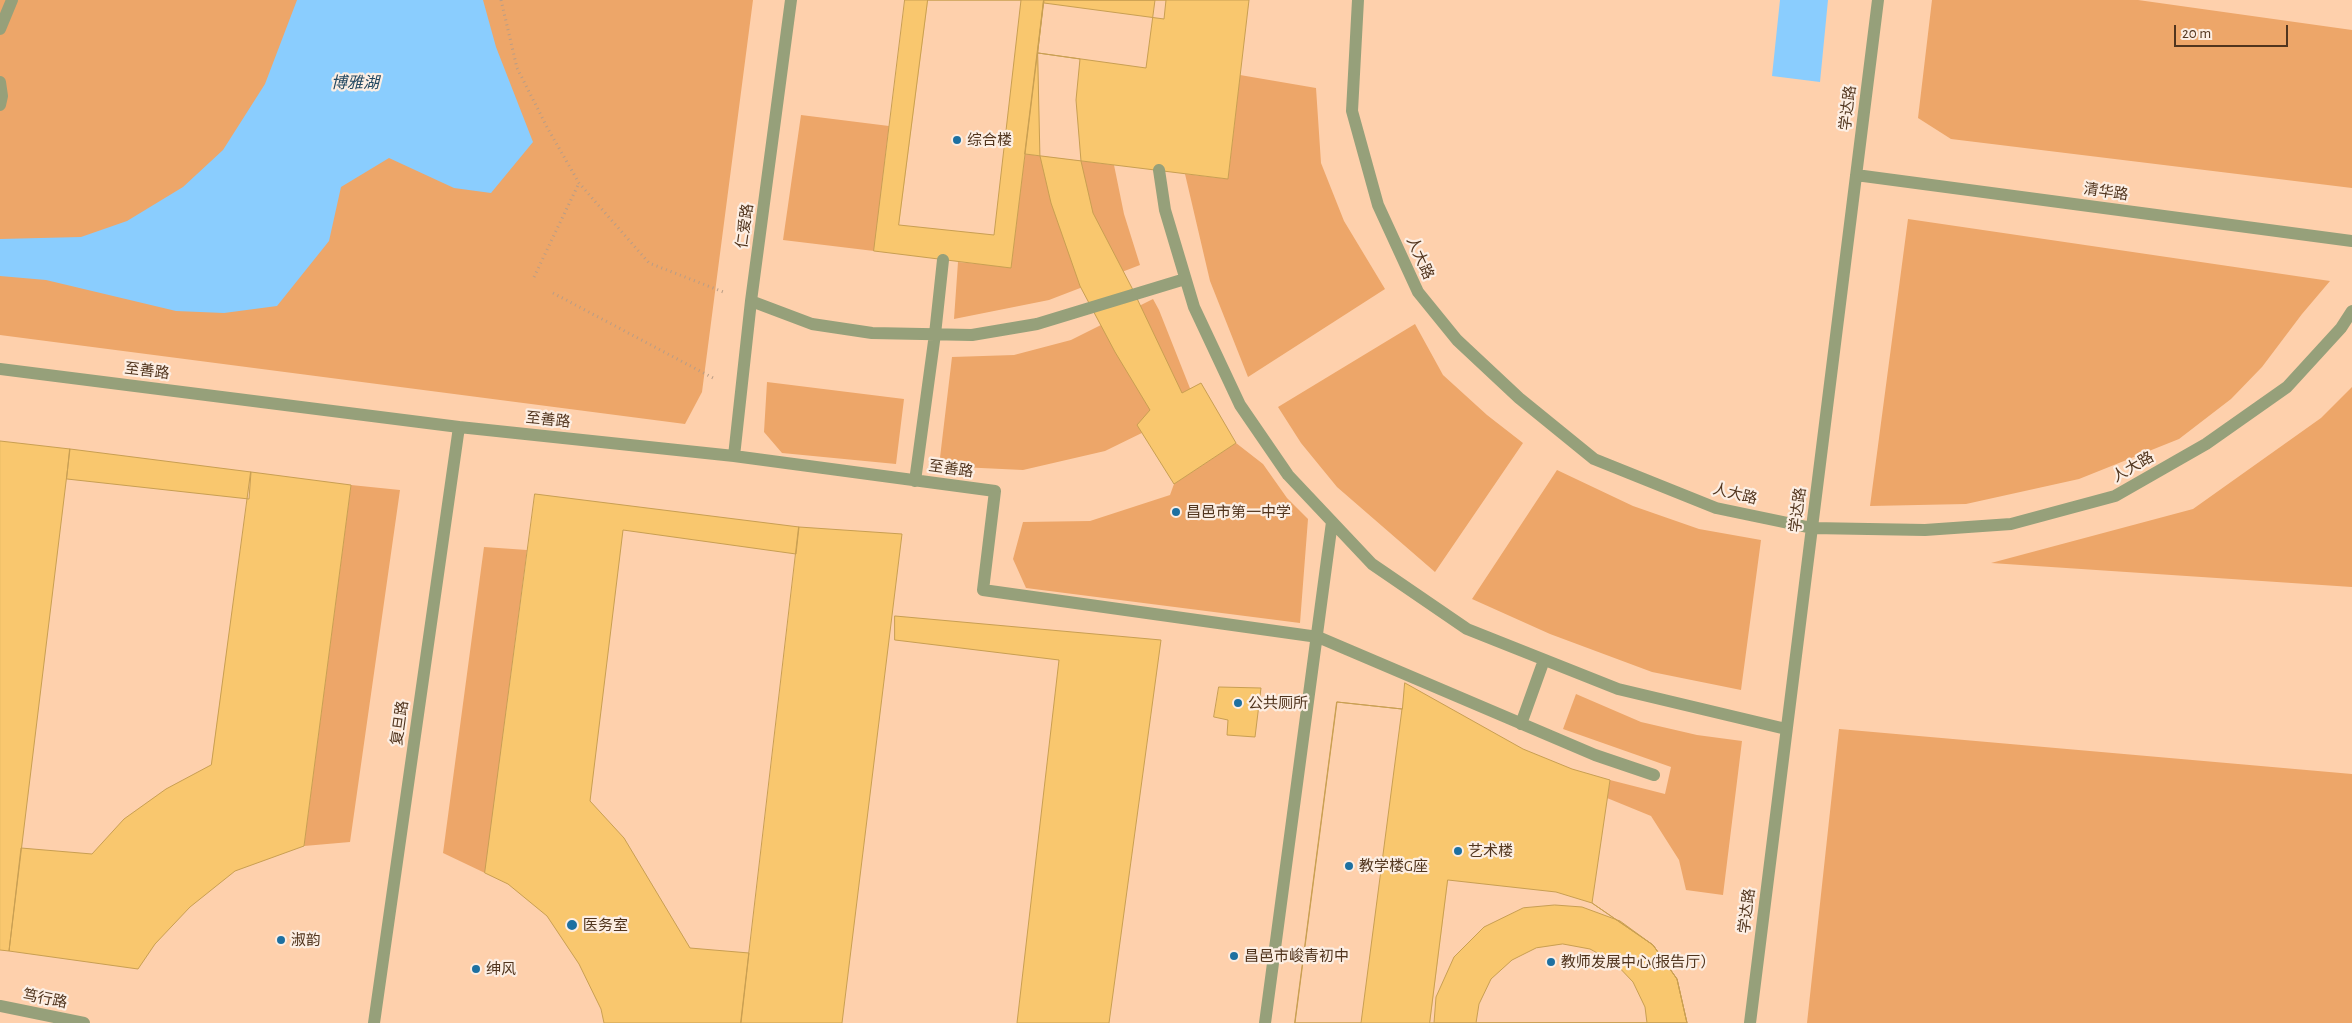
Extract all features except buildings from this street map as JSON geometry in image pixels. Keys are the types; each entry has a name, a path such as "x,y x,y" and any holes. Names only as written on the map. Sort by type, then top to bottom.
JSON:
{"street":[{"path":"0,29 12,0"},
{"name":"仁爱路","path":"734,456 751,302 791,0"},
{"name":"人大路","path":"1358,0 1352,110 1378,205 1418,292 1458,340 1519,398 1594,459 1716,508 1812,528 1925,530 2011,524 2115,496 2206,444 2287,388 2341,328 2352,311"},
{"name":"学达路","path":"1750,1023 1878,0"},
{"path":"0,82 2,96 0,105"},
{"path":"1158,170 1165,210 1194,307 1240,405 1288,475 1372,564 1467,630 1618,690 1786,729"},
{"name":"清华路","path":"1856,175 2352,241"},
{"path":"916,481 943,260"},
{"path":"751,302 812,324 872,333 972,335 1038,324 1185,279"},
{"name":"至善路","path":"0,369 459,427 734,456 995,492 983,590 1318,637"},
{"name":"复旦路","path":"374,1023 459,427"},
{"path":"1265,1023 1332,522"},
{"path":"1318,637 1595,755 1654,774"},
{"path":"1521,724 1544,660"},
{"name":"笃行路","path":"0,1006 84,1023"}],"path":[{"path":"501,0 517,68 548,129 579,183 649,263 751,302"},
{"path":"534,277 579,183"},
{"path":"553,292 716,379"}],"shaded area":[{"name":"昌邑市第一中学","path":"0,0 2352,0 2352,1023 0,1023"},
{"path":"0,0 753,0 702,392 685,424 0,335"},
{"path":"1932,0 2138,0 2352,30 2352,188 1951,139 1918,118"},
{"path":"1240,75 1316,88 1321,163 1344,221 1385,289 1248,377 1210,281 1185,174 1228,179"},
{"path":"801,115 889,126 874,251 783,240"},
{"path":"1025,154 1114,165 1124,214 1140,265 1049,300 954,319 958,262 1011,267"},
{"path":"1908,219 2330,281 2262,367 2231,399 2179,439 2079,479 1966,504 1870,506"},
{"path":"1153,299 1197,406 1105,451 1023,470 939,466 952,357 1014,355 1071,340"},
{"path":"1415,324 1443,375 1487,415 1523,443 1435,572 1337,487 1301,443 1278,407"},
{"path":"767,382 904,399 896,464 782,453 764,432"},
{"path":"2352,387 2352,587 1991,563 2193,509 2321,418"},
{"path":"1236,443 1263,464 1287,498 1308,519 1300,623 1026,588 1013,559 1023,522 1090,521 1170,495 1174,484"},
{"path":"1557,470 1633,506 1699,529 1761,540 1741,690 1652,672 1550,634 1472,599"},
{"path":"351,485 400,490 350,842 304,846"},
{"path":"484,547 527,550 485,873 443,853"},
{"path":"1576,694 1641,722 1697,735 1742,741 1723,895 1686,890 1679,860 1651,816 1607,798 1610,780 1665,794 1671,767 1563,729"},
{"path":"1839,729 2352,774 2352,1023 1807,1023"}],"water":[{"name":"博雅湖","path":"297,0 483,0 496,47 533,142 491,193 454,188 389,158 341,187 329,241 277,306 224,313 176,311 46,280 0,276 0,239 81,237 127,221 183,187 223,150 265,84"},
{"path":"1780,0 1828,0 1820,82 1772,76"}],"place":[{"name":"综合楼","path":"957,140"},
{"name":"昌邑市第一中学","path":"1176,512"},
{"name":"公共厕所","path":"1238,703"},
{"name":"艺术楼","path":"1458,851"},
{"name":"教学楼G座","path":"1349,866"},
{"name":"医务室","path":"572,925"},
{"name":"淑韵","path":"281,940"},
{"name":"昌邑市峻青初中","path":"1234,956"},
{"name":"教师发展中心(报告厅）","path":"1551,962"},
{"name":"绅风","path":"476,969"}]}
